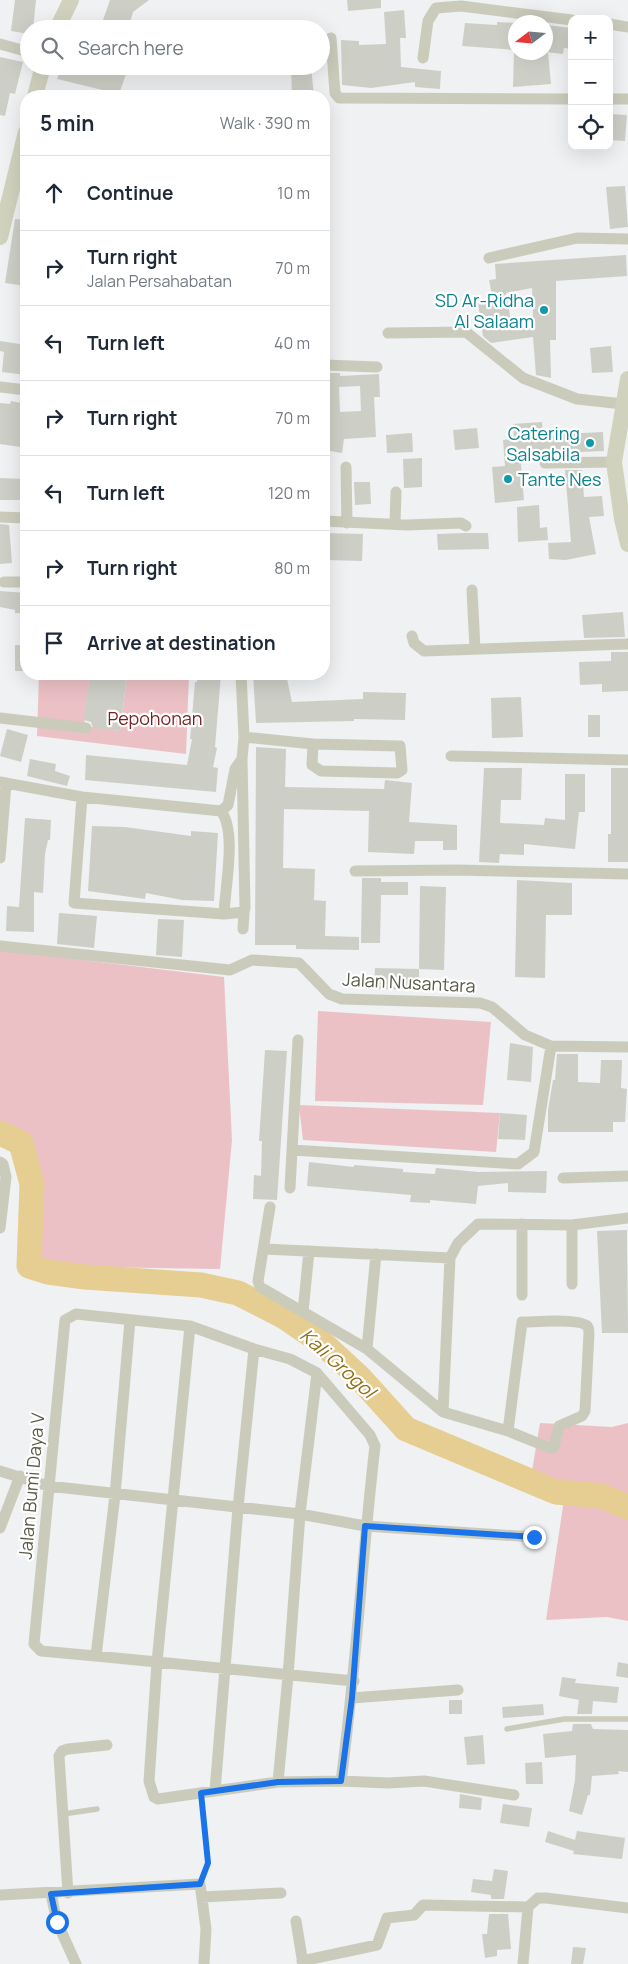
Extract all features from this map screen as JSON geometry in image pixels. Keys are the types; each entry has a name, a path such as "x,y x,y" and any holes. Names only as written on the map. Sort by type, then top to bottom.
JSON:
{"main road":[{"path":"61,20 71,0"},
{"path":"37,90 41,75"},
{"path":"0,237 20,157"},
{"path":"628,379 614,462 628,544"}],"street":[{"path":"423,58 428,21 436,8 461,6 568,19"},
{"path":"613,24 628,26"},
{"path":"331,38 335,94 339,98 568,99"},
{"path":"0,44 20,50"},
{"path":"613,99 628,99"},
{"path":"489,258 577,238 628,239"},
{"path":"388,333 466,332 523,378 577,399 623,404"},
{"path":"330,365 377,368"},
{"path":"0,387 20,389"},
{"path":"545,463 614,462"},
{"path":"346,467 347,523"},
{"path":"395,524 396,492"},
{"path":"0,517 20,518"},
{"path":"330,522 395,524 461,523 466,526"},
{"path":"4,582 20,582"},
{"path":"472,590 475,649"},
{"path":"412,636 414,644 424,651 628,644"},
{"path":"242,680 244,737 242,759 243,929"},
{"path":"0,718 86,728"},
{"path":"244,737 313,744 400,746 402,770 397,773 321,771 312,764 313,744"},
{"path":"451,756 628,760"},
{"path":"224,914 229,835 224,815 236,769 242,759"},
{"path":"0,858 3,783 82,797 224,815 243,824"},
{"path":"82,797 74,902 224,914 244,912"},
{"path":"355,871 456,870 628,874"},
{"name":"Jalan Nusantara","path":"0,946 230,970 252,960 299,962 330,994 342,999 480,1003 492,1007 525,1035 551,1046"},
{"path":"290,1188 298,1040"},
{"path":"292,1150 518,1164 534,1152 551,1046 628,1047"},
{"path":"0,1162 3,1164 6,1177 0,1228"},
{"path":"563,1178 628,1176"},
{"path":"270,1207 265,1249 258,1284 367,1349 443,1412 508,1432 550,1448 556,1445 559,1426 582,1416 585,1412 589,1333 589,1328 586,1324 572,1322 522,1322 508,1432"},
{"path":"443,1412 450,1258 458,1244 478,1224 572,1225 628,1218"},
{"path":"522,1224 522,1295"},
{"path":"572,1225 572,1284"},
{"path":"265,1249 450,1258"},
{"path":"303,1312 309,1251"},
{"path":"367,1349 376,1254"},
{"name":"Jalan Bumi Daya V","path":"96,1656 41,1651 34,1644 48,1486 65,1320 76,1314 130,1320"},
{"path":"341,1781 354,1681 365,1526 374,1440 317,1373 290,1359 254,1350 190,1326 130,1320 116,1495 96,1656 354,1681"},
{"path":"190,1326 158,1662 149,1781 151,1792 158,1799 278,1782 341,1781 388,1783 424,1781 514,1795"},
{"path":"215,1791 238,1508 254,1350"},
{"path":"278,1782 300,1514 317,1373"},
{"path":"0,1471 48,1486 300,1514 365,1526 534,1537"},
{"path":"0,1528 20,1476"},
{"path":"352,1698 458,1690"},
{"path":"68,1892 59,1756 62,1752 107,1745"},
{"path":"0,1895 51,1894 200,1884 206,1929 204,1964"},
{"path":"202,1897 281,1893"},
{"path":"51,1894 57,1922 76,1964"},
{"path":"523,1964 528,1907 538,1898 628,1908"},
{"path":"296,1921 302,1963 376,1945 387,1918 414,1915 418,1913 423,1905 528,1907"}],"lane":[{"path":"507,1729 564,1719 628,1719"},
{"path":"63,1814 97,1809"}],"path":[{"path":"200,1884 208,1863 201,1793"}],"green space":[{"name":"Pepohonan","path":"39,680 89,680 84,726 120,731 126,680 189,680 186,754 37,736"},
{"path":"0,950 224,977 232,1140 220,1269 29,1266 32,1184 21,1143 0,1133"},
{"path":"318,1011 491,1022 483,1105 315,1101"},
{"path":"299,1105 500,1113 496,1152 303,1140"},
{"path":"540,1423 612,1427 628,1423 628,1621 607,1617 546,1620 565,1493 531,1477"}],"building":[{"path":"15,0 36,0 34,20 20,20 20,32 11,31"},
{"path":"110,0 149,0 133,12 131,20 103,20"},
{"path":"347,0 381,0 381,8 348,11"},
{"path":"404,10 406,38 400,38 401,67 441,71 440,89 415,87 415,82 371,88 342,85 341,40 359,41 359,45 386,44 384,12"},
{"path":"497,22 508,23 508,49 462,46 465,23 497,25"},
{"path":"553,26 568,28 568,48 564,48 563,54 553,53"},
{"path":"0,57 20,61 20,74 15,94 10,93 5,116 0,115"},
{"path":"514,60 549,60 551,84 513,87"},
{"path":"59,75 126,75 120,90 102,90 57,79"},
{"path":"291,75 312,75 313,90 292,90"},
{"path":"613,114 627,115 625,141 613,140"},
{"path":"625,186 628,227 610,229 606,187"},
{"path":"15,219 20,219 20,285 5,283"},
{"path":"626,255 627,276 556,281 556,340 550,340 551,378 536,375 533,337 491,343 483,336 478,303 493,300 489,280 496,279 495,264","holes":["532,288 533,318 511,322 506,293"]},
{"path":"0,341 20,344 20,374 2,372 4,352 0,351"},
{"path":"611,346 613,372 592,373 590,348"},
{"path":"330,373 340,373 340,376 379,374 380,397 374,397 376,437 344,439 342,453 330,451","holes":["360,386 361,411 340,412 339,387"]},
{"path":"11,401 20,403 20,447 0,444 0,403 10,404"},
{"path":"542,422 543,435 603,432 604,451 581,452 581,455 564,455 564,452 520,454 524,500 495,503 492,467 505,466 503,440 514,439 513,424"},
{"path":"477,428 479,448 455,450 453,430"},
{"path":"412,433 413,452 387,453 386,435"},
{"path":"422,458 422,487 404,488 403,459"},
{"path":"565,470 582,470 584,497 602,496 604,516 589,517 596,554 566,560 549,559 548,543 571,542"},
{"path":"0,478 20,479 20,500 0,500"},
{"path":"354,482 370,482 371,504 355,505"},
{"path":"539,505 540,528 547,527 548,540 518,542 517,507"},
{"path":"0,524 9,525 12,563 0,564"},
{"path":"330,533 363,534 362,561 330,560"},
{"path":"488,533 489,549 438,550 437,534"},
{"path":"0,591 20,593 20,613 0,607"},
{"path":"623,612 625,637 584,638 582,615"},
{"path":"15,645 20,645 20,671 15,671"},
{"path":"611,652 628,652 628,691 602,692 602,684 580,685 579,662 611,661"},
{"path":"89,680 126,680 120,731 93,728 91,722 84,720"},
{"path":"197,680 221,680 215,747 217,748 213,767 218,768 216,792 85,780 86,755 187,765 192,739 190,739 195,682"},
{"path":"253,680 287,680 292,702 363,699 363,692 406,693 405,720 354,719 354,721 256,723"},
{"path":"521,697 523,737 492,738 491,698"},
{"path":"588,715 600,715 600,737 588,737"},
{"path":"7,729 28,735 21,762 0,756"},
{"path":"256,747 286,749 285,787 384,789 385,780 412,783 409,822 457,825 457,850 443,850 443,841 415,841 414,854 368,852 369,811 284,809 283,868 315,869 314,900 326,901 325,936 359,937 359,950 296,949 296,945 255,945"},
{"path":"30,759 56,764 55,771 70,776 67,786 27,776"},
{"path":"484,768 522,768 521,800 501,800 500,823 544,825 545,818 565,820 565,774 585,774 585,812 579,812 575,849 524,844 524,855 500,854 499,863 479,862"},
{"path":"611,768 628,768 628,862 608,862 608,834 611,834"},
{"path":"25,818 51,820 50,840 48,840 45,854 43,893 34,892 34,932 6,931 7,906 19,907"},
{"path":"92,826 125,827 191,836 191,831 218,833 214,901 182,900 146,893 145,899 88,891"},
{"path":"362,878 381,878 381,882 408,882 408,895 381,895 380,943 361,943"},
{"path":"517,880 572,883 572,915 546,915 545,978 515,977"},
{"path":"420,886 446,887 444,970 419,969"},
{"path":"59,913 97,916 94,948 57,944"},
{"path":"158,919 184,920 182,957 156,955"},
{"path":"375,968 419,969 419,990 374,989"},
{"path":"510,1043 533,1047 531,1082 507,1080"},
{"path":"265,1050 287,1051 277,1200 253,1199 254,1175 261,1176 262,1141 259,1141"},
{"path":"557,1054 578,1054 578,1082 600,1083 601,1060 622,1060 621,1088 627,1089 625,1122 613,1122 613,1132 548,1132 548,1110 553,1080 555,1080"},
{"path":"500,1113 527,1115 525,1140 498,1139"},
{"path":"309,1162 354,1167 354,1165 403,1169 403,1172 435,1174 436,1168 478,1172 547,1171 546,1193 508,1192 508,1183 478,1186 476,1204 430,1200 430,1203 410,1202 411,1195 307,1186"},
{"path":"627,1230 628,1333 602,1333 597,1231"},
{"path":"618,1662 628,1664 628,1678 616,1676"},
{"path":"562,1677 576,1679 575,1683 619,1687 617,1703 593,1701 592,1714 577,1714 579,1700 559,1696"},
{"path":"449,1700 462,1700 462,1714 449,1714"},
{"path":"543,1704 544,1715 503,1718 502,1707"},
{"path":"573,1724 591,1724 593,1729 628,1730 628,1772 618,1771 619,1774 592,1776 590,1795 588,1795 582,1815 569,1811 575,1780 576,1755 545,1758 543,1734 572,1731"},
{"path":"483,1735 485,1764 467,1765 464,1737"},
{"path":"542,1762 543,1784 526,1784 525,1763"},
{"path":"460,1794 482,1798 481,1810 459,1808"},
{"path":"503,1804 532,1808 529,1827 500,1823"},
{"path":"548,1831 575,1840 577,1831 625,1838 622,1859 573,1854 574,1851 545,1842"},
{"path":"494,1869 508,1871 504,1899 491,1899 491,1895 471,1892 473,1879 492,1881"},
{"path":"489,1914 508,1914 511,1949 497,1950 497,1956 485,1958 482,1934 487,1934"},
{"path":"573,1947 586,1948 583,1964 571,1964"}],"waterway":[{"name":"Kali Grogol","path":"0,1133 21,1143 32,1184 29,1266 48,1272 85,1277 201,1285 238,1293 283,1316 321,1342 359,1377 406,1429 556,1492 602,1496 628,1507"}],"place":[{"name":"SD Ar-Ridha Al Salaam","path":"544,310"},
{"name":"Catering Salsabila","path":"590,443"},
{"name":"Tante Nes","path":"508,479"}],"route":[{"path":"57,1922 51,1894 200,1884 208,1863 201,1793 278,1782 341,1781 352,1698 365,1526 534,1537"}]}
